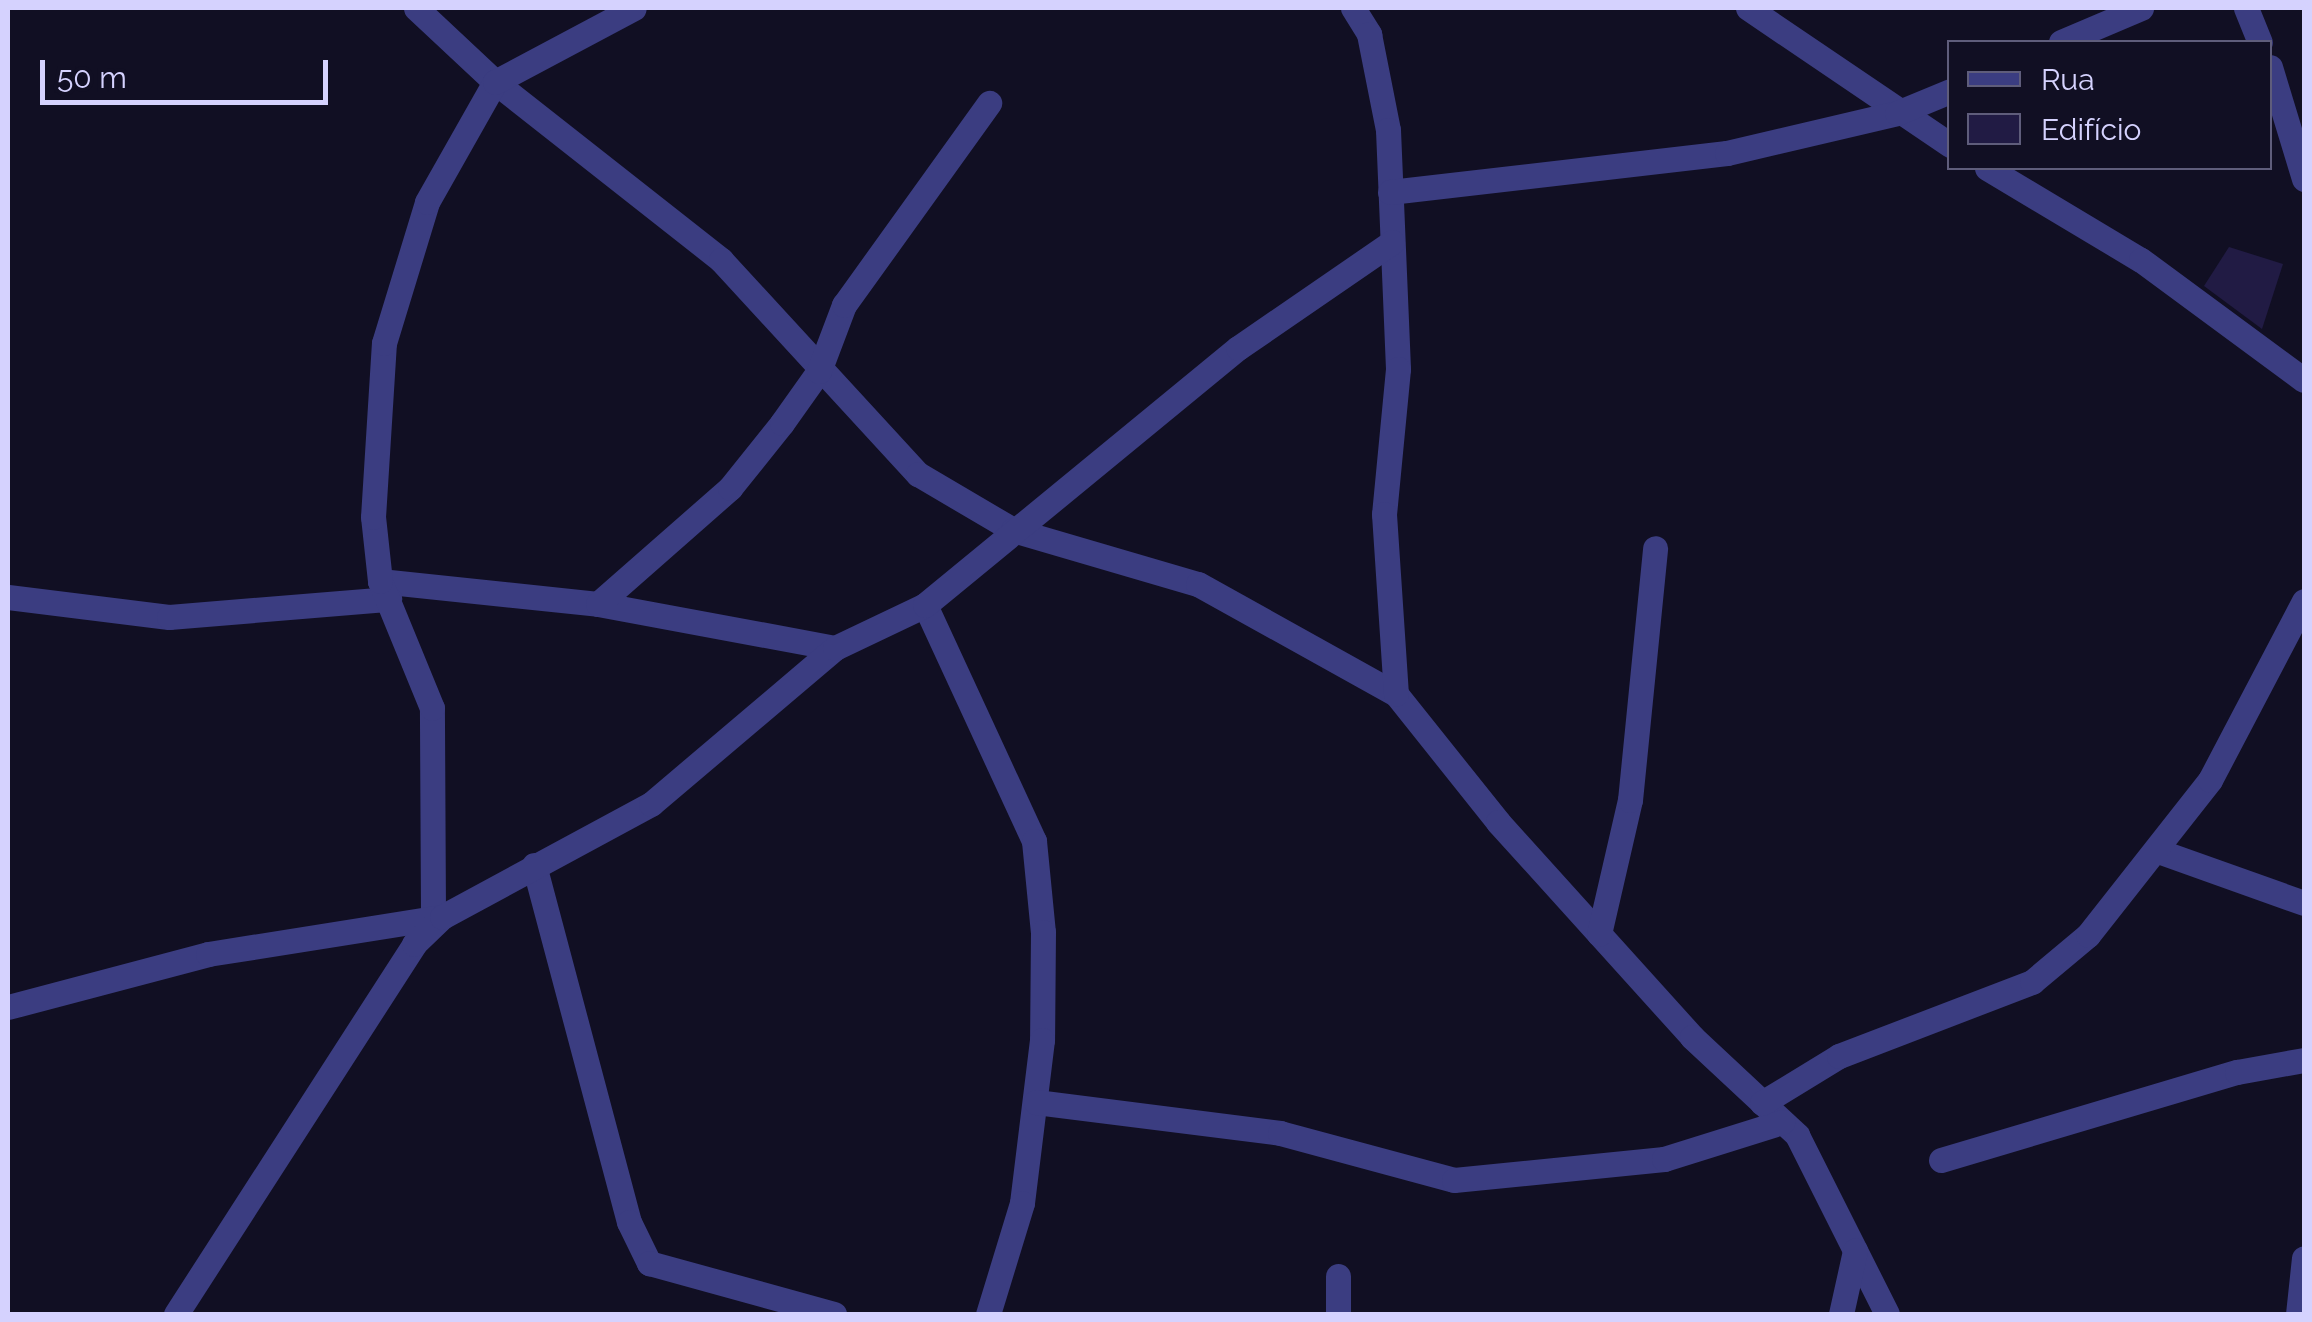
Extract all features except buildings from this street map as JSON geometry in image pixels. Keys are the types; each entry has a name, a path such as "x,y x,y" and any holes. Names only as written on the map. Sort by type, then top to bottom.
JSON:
{"street":[{"path":"416,8 496,82 721,260 918,474 1013,530 1198,584 1396,694 1599,934 1782,1122 1838,1206 1855,1251 1887,1314"},
{"path":"176,1314 414,944 438,916 432,708 384,590 374,478 384,344 427,202 496,82 634,8"},
{"path":"1353,8 1369,34 1388,130 1398,402 1384,514 1396,694"},
{"path":"1748,8 1897,114 1947,143"},
{"path":"2066,40 2142,8"},
{"path":"2246,8 2259,40"},
{"path":"2272,75 2304,179"},
{"path":"1390,192 1727,152 1897,114 1947,92"},
{"path":"598,604 730,488 819,370 844,304 989,103"},
{"path":"1990,170 2141,260 2304,380"},
{"path":"8,1007 208,954 438,916 651,804 835,648 924,604 1238,348 1392,242"},
{"path":"1599,934 1630,800 1656,548"},
{"path":"8,597 169,617 384,590 598,604 835,648"},
{"path":"1762,1103 1839,1056 2032,982 2088,935 2158,851 2210,780 2304,601"},
{"path":"924,604 1034,842 1043,932 1036,1102 1005,1279 988,1314"},
{"path":"2158,851 2304,903"},
{"path":"534,865 628,1222 649,1263 834,1314"},
{"path":"1941,1160 2237,1072 2304,1060"},
{"path":"1036,1102 1280,1133 1454,1180 1664,1159 1782,1122"},
{"path":"1841,1314 1855,1251"},
{"path":"2298,1314 2304,1258"},
{"path":"1338,1276 1338,1314"}]}
